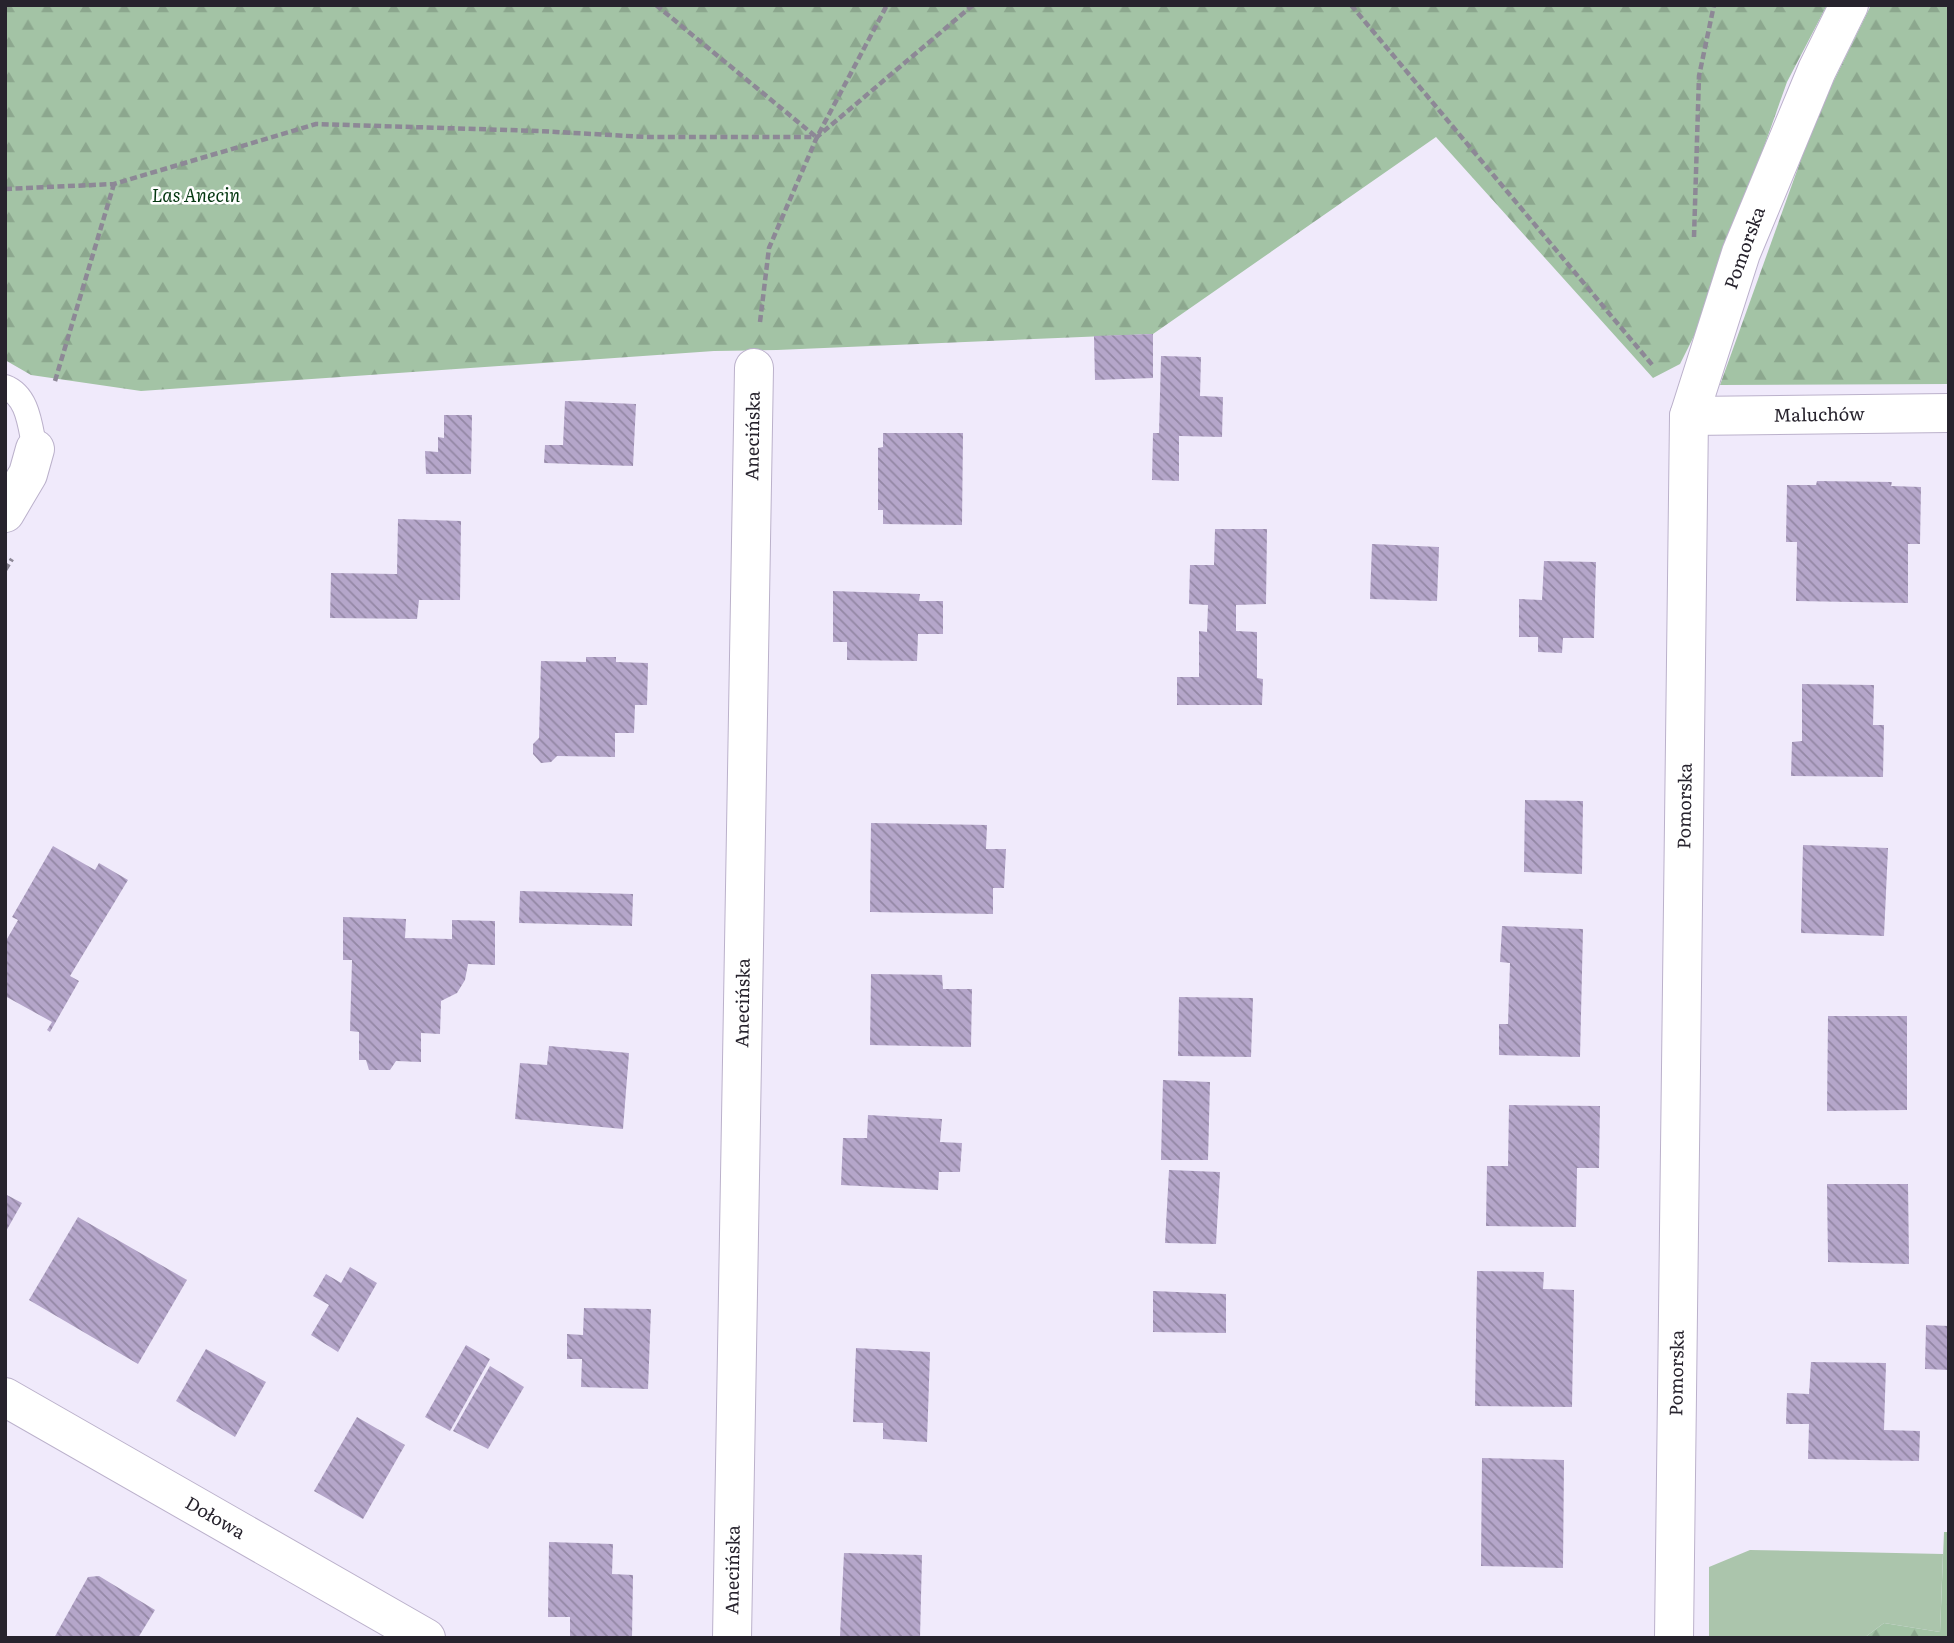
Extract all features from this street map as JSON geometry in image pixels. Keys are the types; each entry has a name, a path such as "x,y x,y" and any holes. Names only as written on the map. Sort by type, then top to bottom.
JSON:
{"street":[{"name":"Pomorska","path":"1674,1638 1689,416 1741,253 1817,70 1849,5"},
{"name":"Anecińska","path":"732,1638 754,369"},
{"name":"Maluchów","path":"1689,416 1949,413"},
{"path":"5,513 28,474 35,449"},
{"name":"Dołowa","path":"5,1397 426,1638"}],"lane":[{"path":"5,387 11,389 26,407 35,449"}],"path":[{"path":"656,5 817,137"},
{"path":"754,369 769,248 817,137 887,5"},
{"path":"5,189 114,184 316,124 646,137 817,137 973,5"},
{"path":"1351,5 1653,364 1689,416"},
{"path":"1694,239 1699,76 1714,5"},
{"path":"35,449 114,184"}],"green space":[{"name":"Las Anecin","path":"5,5 1827,5 1787,82 1704,316 1680,364 1653,378 1436,137 1153,334 714,351 141,391 31,375 5,360"},
{"path":"1871,5 1949,5 1949,384 1720,385 1817,115"},
{"path":"1944,1532 1949,1532 1949,1638 1864,1638 1884,1623 1940,1632"},
{"path":"1750,1550 1943,1554 1940,1632 1884,1623 1864,1638 1709,1638 1709,1567"}],"building":[{"path":"1153,334 1153,378 1095,380 1094,336"},
{"path":"1161,356 1201,357 1200,396 1223,397 1222,437 1179,436 1179,481 1152,480 1153,433 1159,433"},
{"path":"565,401 636,404 633,466 544,463 545,445 563,445"},
{"path":"444,415 472,415 471,474 426,474 425,451 438,452 438,437 444,438"},
{"path":"883,433 963,433 962,525 883,524 883,510 878,510 878,448 883,447"},
{"path":"1817,481 1892,482 1891,486 1921,487 1920,544 1908,544 1908,603 1796,601 1797,542 1786,542 1787,485 1816,485"},
{"path":"398,519 461,521 460,600 419,600 417,619 330,618 331,573 397,574"},
{"path":"1215,529 1267,529 1266,604 1236,605 1236,631 1257,632 1257,678 1263,679 1262,705 1177,705 1177,677 1199,677 1199,631 1207,632 1208,605 1189,604 1190,565 1214,565"},
{"path":"1372,544 1439,547 1437,601 1370,599"},
{"path":"1544,561 1596,562 1594,638 1563,638 1562,653 1538,652 1538,637 1519,637 1519,599 1542,600"},
{"path":"833,591 920,594 919,601 943,601 943,634 918,634 917,661 847,660 847,642 833,642"},
{"path":"586,657 616,657 616,662 648,663 647,705 635,705 634,733 615,733 615,757 557,756 551,762 541,763 533,754 533,744 539,738 541,661 586,662"},
{"path":"1802,684 1874,685 1873,725 1884,725 1883,777 1791,776 1792,742 1802,741"},
{"path":"1525,800 1583,801 1582,874 1524,872"},
{"path":"871,823 987,825 986,849 1006,849 1004,888 993,888 993,914 870,912"},
{"path":"1803,845 1888,848 1884,936 1801,933"},
{"path":"53,846 95,870 99,863 128,880 70,976 79,981 50,1032 47,1030 52,1022 5,996 5,938 7,939 18,920 12,917"},
{"path":"520,891 633,894 632,926 519,923"},
{"path":"343,917 406,919 405,938 452,939 452,920 495,921 495,965 468,964 465,980 457,993 441,1001 440,1034 421,1033 421,1062 396,1061 390,1070 369,1070 366,1060 359,1060 359,1032 350,1031 352,960 343,960"},
{"path":"1502,926 1583,929 1580,1057 1499,1055 1499,1024 1508,1024 1510,963 1500,962"},
{"path":"871,974 942,975 943,989 972,989 971,1047 870,1045"},
{"path":"1179,997 1253,998 1251,1057 1178,1056"},
{"path":"1828,1016 1907,1016 1907,1110 1827,1111"},
{"path":"549,1046 629,1053 623,1129 515,1119 520,1063 547,1065"},
{"path":"1163,1080 1210,1082 1208,1160 1161,1160"},
{"path":"1509,1105 1600,1106 1599,1168 1577,1168 1576,1227 1486,1226 1487,1166 1508,1166"},
{"path":"868,1115 942,1119 940,1142 962,1143 960,1172 939,1172 938,1190 841,1185 843,1138 867,1138"},
{"path":"1169,1170 1220,1172 1216,1244 1165,1243"},
{"path":"1827,1184 1908,1184 1909,1264 1828,1262"},
{"path":"5,1194 22,1203 5,1233"},
{"path":"78,1217 187,1280 138,1364 29,1300"},
{"path":"350,1267 377,1283 338,1352 311,1335 329,1305 313,1296 326,1274 341,1283"},
{"path":"1477,1271 1544,1272 1543,1289 1574,1290 1572,1407 1475,1406"},
{"path":"1153,1291 1226,1294 1226,1333 1153,1332"},
{"path":"584,1308 651,1309 648,1389 581,1387 582,1359 567,1359 567,1334 583,1335"},
{"path":"1926,1325 1949,1326 1949,1370 1925,1369"},
{"path":"466,1345 490,1359 450,1431 425,1417"},
{"path":"856,1348 930,1352 927,1442 883,1439 883,1423 853,1422"},
{"path":"206,1349 266,1382 235,1437 176,1401"},
{"path":"1811,1362 1886,1363 1884,1430 1920,1431 1919,1461 1808,1459 1809,1424 1786,1424 1787,1393 1809,1394"},
{"path":"490,1366 524,1387 488,1449 453,1431"},
{"path":"357,1417 405,1445 363,1519 314,1491"},
{"path":"1482,1458 1564,1460 1563,1568 1481,1566"},
{"path":"549,1542 613,1544 612,1574 633,1575 632,1638 570,1638 570,1617 548,1617"},
{"path":"844,1553 922,1555 920,1638 840,1636"},
{"path":"99,1576 155,1610 138,1638 54,1638 88,1577"}]}
